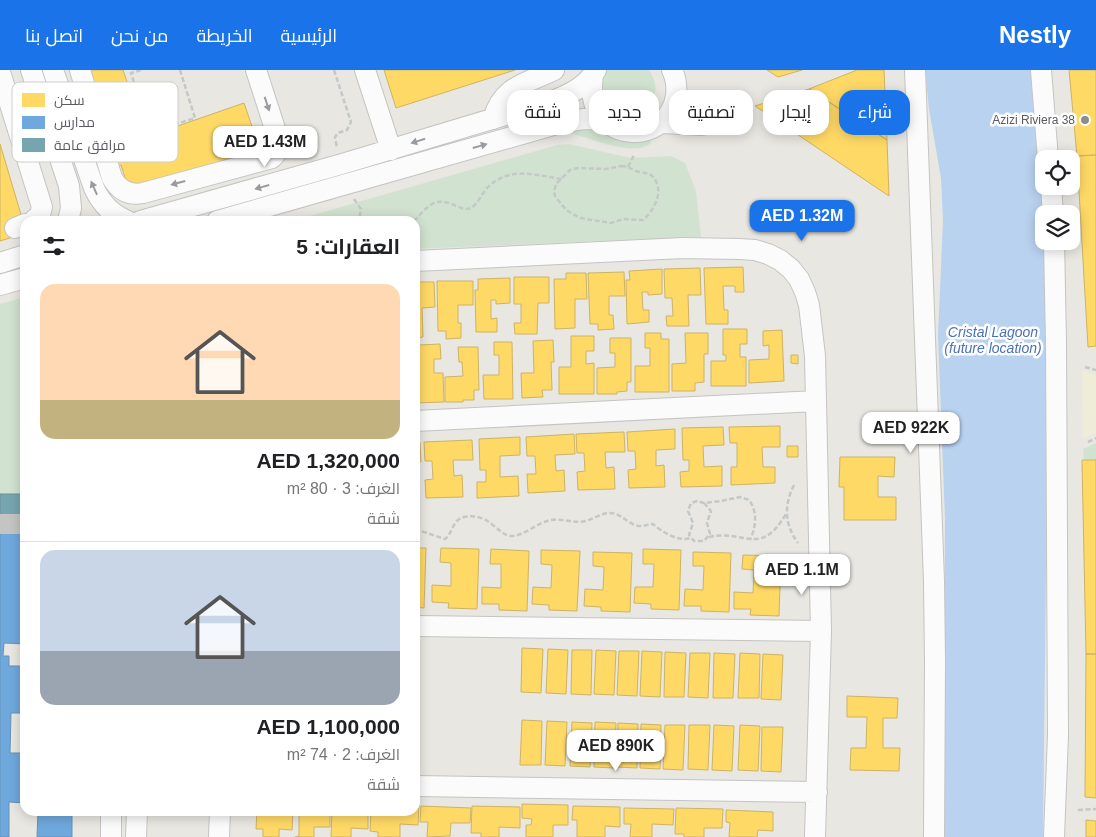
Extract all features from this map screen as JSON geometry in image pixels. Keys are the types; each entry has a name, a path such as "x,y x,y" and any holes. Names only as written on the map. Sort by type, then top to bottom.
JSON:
{"street":[{"path":"31,70 35,82"},
{"path":"53,70 57,82"},
{"path":"80,70 84,82"},
{"path":"109,162 115,182 122,190 128,193 143,192 272,158 279,147 278,138 256,70"},
{"path":"365,70 391,150"},
{"path":"493,119 500,102 507,93 516,86 554,70"},
{"path":"672,70 675,75 677,90"},
{"path":"915,70 934,581 936,662 934,837"},
{"path":"1040,70 1047,150"},
{"path":"0,72 12,110"},
{"path":"158,216 391,150 564,97 595,73"},
{"path":"591,90 595,73"},
{"path":"660,123 669,114"},
{"path":"238,216 564,122 589,119"},
{"path":"660,123 669,123"},
{"path":"28,162 42,207 38,216"},
{"path":"61,162 69,186 71,208 69,216"},
{"path":"85,162 98,196 110,210 120,216"},
{"path":"420,261 683,248 755,250 780,260 799,279 806,292 809,305 815,356 821,631 815,837"},
{"path":"1054,250 1058,734 1054,837"},
{"path":"0,263 20,257"},
{"path":"0,285 20,279"},
{"path":"420,421 816,401"},
{"path":"420,626 821,631"},
{"path":"420,786 817,792"},
{"path":"111,816 111,837"},
{"path":"136,837 137,816"},
{"path":"219,837 220,816"}],"path":[{"path":"134,82 131,73 141,70"},
{"path":"178,123 195,118 180,70"},
{"path":"334,70 351,122 347,130 338,133 335,137 338,149"},
{"path":"628,167 634,155"},
{"path":"621,166 649,174 658,186 658,192 656,202 645,218 640,221 623,219 606,222 575,217 566,210 554,196 555,188 562,179 567,172 574,168 606,169 621,166"},
{"path":"419,216 430,206 440,201 450,202 465,209 472,208 490,185 512,173 562,179"},
{"path":"354,199 361,209 360,216"},
{"path":"1085,367 1096,370"},
{"path":"1088,442 1096,438"},
{"path":"794,485 788,499 786,514 790,530 798,543"},
{"path":"690,538 689,532 693,523 688,511 689,506 694,502 721,502 740,497 752,504 755,525 750,540"},
{"path":"704,503 712,513 707,523 710,531 709,537"},
{"path":"420,531 445,539 458,519 475,516 488,521 505,534 513,536 548,520 586,521 610,512 633,525 653,524 660,530 680,540 690,538 694,541 704,541 709,537 727,535 750,540 774,532 786,514"},
{"path":"1078,810 1096,810"}],"green space":[{"path":"607,70 649,70 655,83 655,90 601,90 603,77"},
{"path":"589,126 589,135 629,135 649,138 651,143 633,149 622,148 576,135 579,135 579,128"},
{"path":"544,135 556,135 545,138"},
{"path":"569,144 631,158 671,156 685,163 696,191 701,237 420,249 420,216 309,216 557,145"},
{"path":"20,298 20,494 0,494 0,304"},
{"path":"1096,443 1096,460 1084,460 1083,449"}],"sand":[{"path":"1082,370 1096,375 1096,433 1083,439"}],"water":[{"name":"Cristal Lagoon (future location)","path":"925,70 1033,70 1040,150 1035,150 1035,195 1043,195 1043,205 1035,205 1035,250 1045,250 1047,478 1043,837 944,837 945,518 938,336 943,220 941,178 929,109"}],"building: سكن":[{"path":"84,70 123,70 127,82 88,82"},
{"path":"384,70 515,70 396,108"},
{"path":"767,70 802,70 778,77"},
{"path":"857,70 884,70 885,90 839,90 839,109 829,102 829,90 809,89"},
{"name":"Azizi Riviera 38","path":"1069,70 1096,70 1096,155 1080,156 1080,150 1076,150"},
{"path":"829,102 839,109 839,135 879,135 887,140 889,196 798,135 829,135"},
{"path":"244,103 260,150 130,193 121,165 115,167 113,162 178,162 178,126"},
{"path":"763,103 763,111 755,106"},
{"path":"879,135 887,135 887,140"},
{"path":"0,144 21,216 16,236 0,241"},
{"path":"1096,155 1096,346 1088,347 1079,195 1080,156"},
{"path":"743,267 744,292 735,292 735,286 723,286 724,310 728,310 728,324 706,324 704,268"},
{"path":"700,268 701,295 688,295 689,326 667,326 666,316 673,316 672,298 665,298 664,269"},
{"path":"662,269 662,294 648,295 648,292 642,292 643,310 649,310 649,322 627,324 626,280 630,280 629,271"},
{"path":"624,272 625,296 609,296 609,315 613,315 614,329 598,330 598,324 590,324 588,273"},
{"path":"566,273 586,273 587,299 575,299 575,328 555,329 554,279 566,279"},
{"path":"514,277 549,277 549,303 538,303 537,334 515,334 514,323 521,323 521,304 514,304"},
{"path":"510,278 510,303 496,304 496,300 491,300 491,319 497,318 497,332 476,332 475,290 478,290 478,279"},
{"path":"437,281 473,281 473,305 458,305 458,323 461,323 461,338 446,339 446,331 438,331"},
{"path":"420,282 434,282 435,307 422,308 423,337 420,337"},
{"path":"723,329 747,329 747,344 740,344 740,357 746,357 746,386 711,386 711,361 726,361 726,355 723,355"},
{"path":"782,330 784,381 749,383 749,360 769,359 769,345 763,346 763,331"},
{"path":"645,333 661,333 661,339 669,339 669,392 635,392 635,366 650,366 650,348 645,348"},
{"path":"685,333 708,333 708,354 704,354 704,382 695,383 695,391 672,391 672,364 686,363"},
{"path":"571,336 594,336 594,351 586,351 586,364 594,363 594,394 559,394 559,367 571,367"},
{"path":"610,338 631,338 631,382 627,382 627,391 617,392 617,394 597,394 597,368 615,367 615,353 610,353"},
{"path":"553,340 554,362 551,362 552,390 542,390 543,397 522,398 521,373 534,373 533,341"},
{"path":"494,342 512,342 513,399 484,399 483,375 499,375 499,355 494,355"},
{"path":"440,344 441,359 434,359 434,373 443,373 444,402 420,403 420,345"},
{"path":"458,347 478,347 479,390 474,390 474,400 445,402 445,377 463,376 462,362 459,362"},
{"path":"791,355 798,355 798,364 791,363"},
{"path":"780,426 780,447 762,447 763,467 775,467 775,483 731,485 731,467 737,467 737,443 730,443 729,427"},
{"path":"723,427 724,445 703,446 704,467 722,466 722,486 681,487 680,472 689,471 689,460 683,460 682,428"},
{"path":"675,429 675,449 656,450 656,466 664,465 665,487 629,488 628,470 636,469 635,451 628,451 627,432"},
{"path":"624,432 625,452 605,452 606,468 614,467 615,489 578,490 577,472 585,471 584,453 577,453 576,434"},
{"path":"574,434 575,454 555,455 556,471 564,470 565,491 528,493 527,474 536,474 535,456 527,456 526,437"},
{"path":"520,437 520,455 500,456 500,477 518,476 519,496 477,498 477,482 486,482 486,470 480,470 479,439"},
{"path":"472,440 473,460 453,460 454,476 462,475 463,497 426,498 425,480 433,479 432,461 425,461 424,442"},
{"path":"787,446 798,446 798,457 787,457"},
{"path":"840,457 895,457 894,477 878,476 878,497 896,497 896,520 844,520 844,487 839,487"},
{"path":"1082,460 1096,460 1096,654 1086,654"},
{"path":"420,548 426,548 424,608 420,608"},
{"path":"441,548 479,549 477,609 448,608 449,603 432,602 432,585 451,586 451,563 440,562"},
{"path":"491,549 529,551 527,611 499,610 499,604 482,604 482,587 501,588 501,564 490,564"},
{"path":"643,549 681,550 679,610 651,609 651,604 634,603 635,587 653,587 654,564 643,564"},
{"path":"541,550 580,551 577,611 549,610 549,605 532,604 533,587 551,588 552,565 541,564"},
{"path":"593,552 632,553 630,612 601,611 601,607 584,606 585,589 603,590 604,567 593,566"},
{"path":"693,552 731,553 729,612 701,611 701,606 684,606 685,589 703,590 704,566 693,566"},
{"path":"743,555 781,556 779,616 750,615 751,609 734,609 734,592 753,593 754,570 742,569"},
{"path":"790,573 800,573 800,585 790,585"},
{"path":"522,648 543,649 541,693 521,692"},
{"path":"548,649 568,650 566,694 546,693"},
{"path":"572,650 592,650 591,695 571,694"},
{"path":"596,650 616,651 614,695 594,694"},
{"path":"619,651 639,651 637,696 617,695"},
{"path":"642,651 662,652 660,697 640,696"},
{"path":"665,652 686,653 684,697 664,697"},
{"path":"690,653 710,653 708,698 688,697"},
{"path":"714,653 735,654 733,698 713,698"},
{"path":"740,653 760,654 759,698 738,698"},
{"path":"763,654 783,655 781,700 761,699"},
{"path":"1086,654 1096,654 1096,798 1085,797"},
{"path":"847,696 898,698 897,718 883,718 883,748 900,748 899,771 850,770 851,748 866,748 867,717 847,717"},
{"path":"522,720 542,721 541,765 520,765"},
{"path":"547,721 567,722 565,766 545,765"},
{"path":"572,722 592,723 590,767 570,766"},
{"path":"595,722 616,723 614,768 594,767"},
{"path":"618,723 638,724 637,768 617,767"},
{"path":"641,724 661,725 660,769 640,768"},
{"path":"665,725 685,725 683,770 663,769"},
{"path":"689,725 710,725 708,770 688,769"},
{"path":"714,725 734,726 732,771 712,770"},
{"path":"740,725 760,726 758,771 738,770"},
{"path":"762,727 783,727 781,772 761,771"},
{"path":"522,804 568,805 568,825 553,825 553,837 526,837 526,825 531,825 532,819 522,818"},
{"path":"421,806 471,808 470,823 451,823 450,836 427,837 428,822 420,822"},
{"path":"472,806 520,807 520,828 499,827 499,837 481,837 481,833 471,833"},
{"path":"573,806 620,807 620,827 605,826 605,837 577,837 577,820 572,820"},
{"path":"624,808 674,809 673,825 652,824 652,837 630,837 631,824 624,824"},
{"path":"676,808 723,809 722,828 704,828 704,837 684,837 684,834 675,834"},
{"path":"726,810 773,812 773,831 758,830 757,837 729,837 730,823 726,822"},
{"path":"257,816 293,816 292,830 279,829 279,837 263,837 263,829 256,829"},
{"path":"299,816 330,816 330,827 314,827 314,837 295,837 299,836"},
{"path":"332,816 368,816 368,829 351,828 351,837 331,837"},
{"path":"371,816 418,816 418,825 400,824 400,837 378,837 378,832 370,831"},
{"path":"1086,820 1096,821 1096,837 1086,837"}],"building: مدارس":[{"path":"0,516 20,517 20,644 4,643 3,656 9,656 9,666 20,666 20,713 11,713 10,753 20,753 20,803 9,802 9,837 0,837"},
{"path":"38,816 72,816 72,837 37,837"}],"building: مرافق عامة":[{"path":"0,494 20,494 20,517 0,516"}],"tunnel":[{"path":"0,524 20,524"}],"place":[{"name":"Azizi Riviera 38","path":"1085,120"}]}
